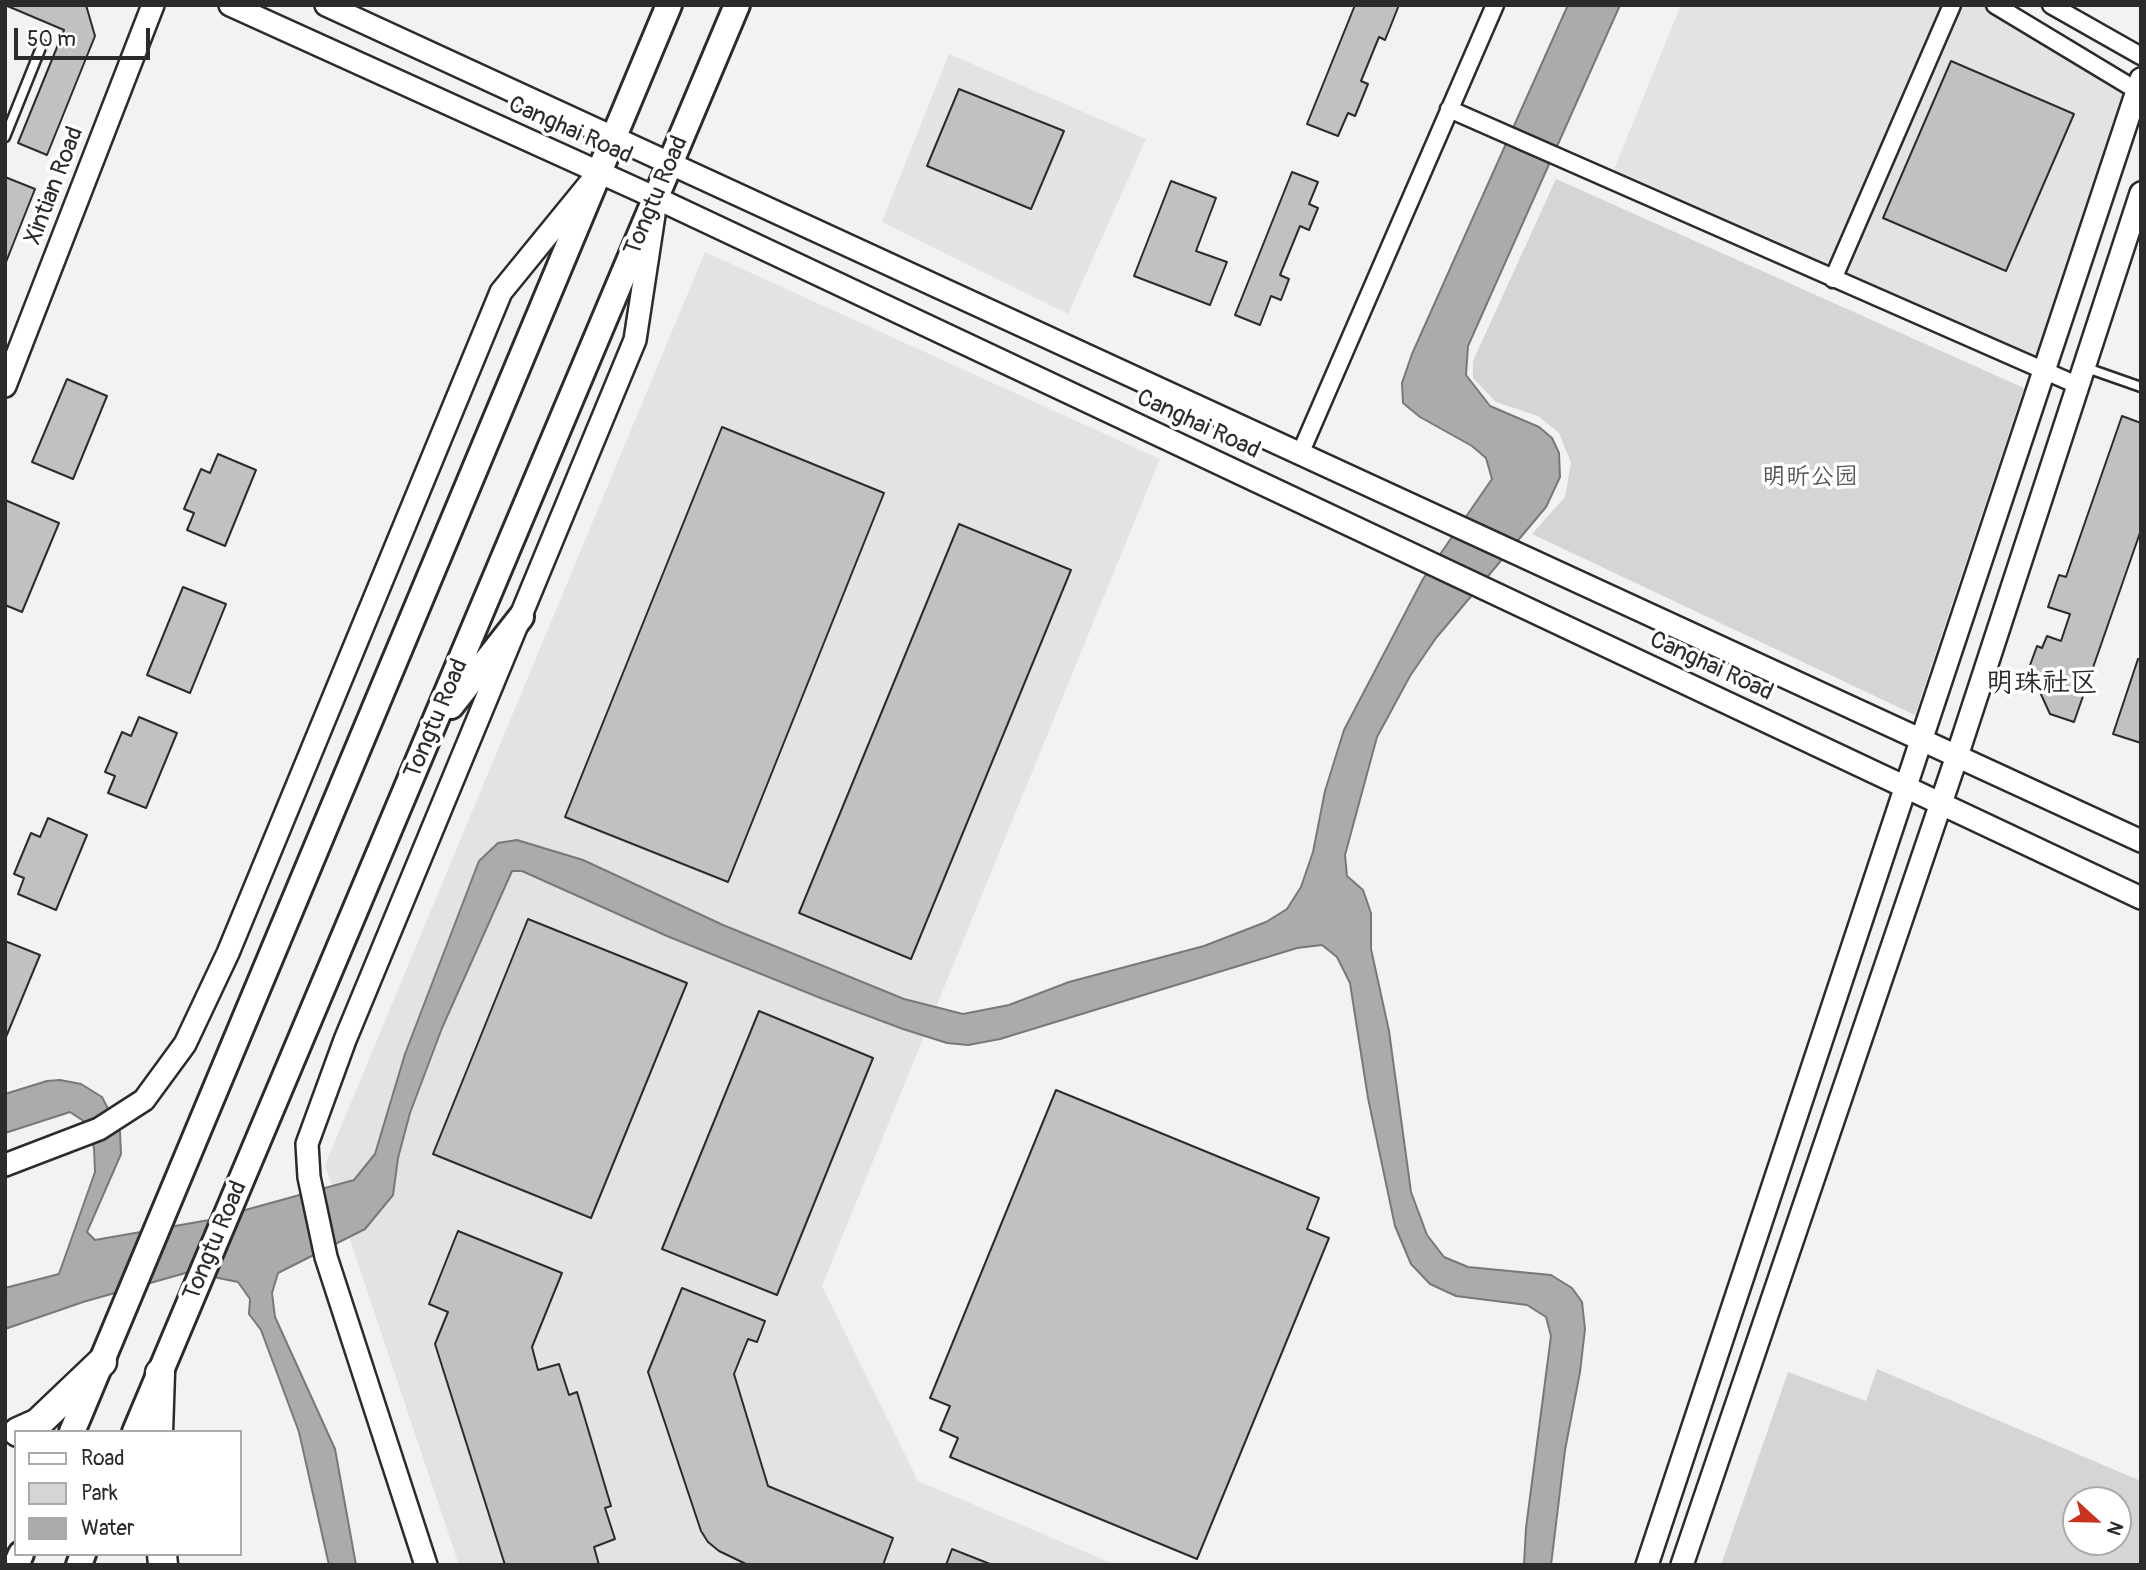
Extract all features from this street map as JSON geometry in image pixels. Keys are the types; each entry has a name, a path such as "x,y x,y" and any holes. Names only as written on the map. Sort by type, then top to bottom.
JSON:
{"highway":[{"path":"22,1430 38,1423 102,1362"},
{"path":"158,1430 160,1373"}],"main road":[{"name":"Xintian Road","path":"5,386 153,5"},
{"name":"Canghai Road","path":"230,5 656,198 2141,898"},
{"name":"Canghai Road","path":"326,5 2141,841"},
{"path":"73,1430 669,5"},
{"name":"Tongtu Road","path":"136,1430 737,5"},
{"path":"1647,1565 1903,786 2139,88"},
{"path":"5,1165 99,1129 144,1100 185,1044 228,953 501,292 598,173"},
{"path":"1682,1565 1957,757 2141,193"},
{"path":"425,1565 326,1257 309,1177 307,1144 345,1040 635,340 656,198"},
{"path":"431,731 521,617"}],"street":[{"path":"1300,454 1495,5"},
{"path":"1833,279 1952,5"},
{"path":"1995,5 2139,88"},
{"path":"2051,5 2141,56"},
{"path":"1449,110 2044,371 2080,376"}],"lane":[{"path":"5,137 42,45"},
{"path":"2080,376 2141,387"}],"shaded area":[{"path":"1681,5 1949,5 1830,274 1612,174"},
{"path":"1958,5 1983,5 2127,93 2041,365 1842,277"},
{"path":"949,54 1146,139 1068,314 882,222"},
{"path":"705,252 1160,459 822,1286 918,1481 1116,1565 459,1565 325,1165"}],"green space":[{"name":"明昕公园","path":"1556,179 2024,388 1915,715 1532,534 1565,497 1571,463 1559,433 1538,416 1496,402 1473,378 1473,361"},
{"path":"1877,1369 2141,1481 2141,1565 1721,1565 1788,1372 1866,1401"}],"water":[{"path":"1568,5 1620,5 1468,346 1466,375 1490,406 1539,427 1552,438 1559,453 1560,477 1546,507 1436,638 1410,676 1377,737 1345,855 1347,876 1363,890 1371,913 1371,949 1389,1031 1411,1192 1427,1235 1444,1257 1468,1267 1551,1275 1572,1288 1582,1302 1585,1329 1580,1372 1565,1450 1551,1565 1524,1565 1526,1528 1551,1336 1546,1317 1527,1305 1456,1296 1430,1284 1411,1264 1395,1226 1368,1098 1350,983 1337,957 1322,945 1297,948 1000,1039 968,1045 947,1043 823,999 667,936 522,871 512,871 442,1028 410,1113 398,1158 393,1195 365,1229 278,1273 272,1293 275,1317 335,1449 356,1565 329,1565 299,1432 261,1330 249,1314 250,1299 238,1282 189,1272 83,1302 5,1329 5,1288 59,1274 95,1172 94,1148 85,1122 70,1112 5,1133 5,1094 47,1081 60,1080 81,1084 102,1097 120,1132 121,1154 87,1232 95,1240 209,1220 354,1180 375,1154 405,1054 479,861 498,843 517,840 583,860 723,925 904,999 963,1014 1009,1005 1069,982 1204,946 1266,922 1287,909 1301,887 1313,852 1325,791 1344,730 1423,579 1492,479 1486,458 1472,446 1420,417 1403,403 1402,383 1412,354"}],"building":[{"path":"5,5 86,5 95,36 47,155 18,143 64,30"},
{"path":"1355,5 1399,5 1385,40 1379,37 1361,81 1368,84 1355,116 1348,113 1338,136 1307,124"},
{"path":"1951,61 2074,114 2006,271 1883,218"},
{"path":"959,89 1064,131 1031,209 927,166"},
{"path":"1292,172 1318,182 1309,204 1318,208 1309,230 1300,226 1280,275 1289,279 1281,300 1271,296 1260,325 1235,315"},
{"path":"5,177 35,189 6,262 5,261"},
{"path":"1171,181 1216,198 1196,251 1227,262 1210,305 1134,276"},
{"path":"67,379 107,396 73,479 32,462"},
{"path":"2122,416 2141,423 2141,530 2074,722 2050,714 2029,668 2037,646 2042,648 2047,636 2061,641 2070,614 2048,607 2059,575 2066,577"},
{"path":"722,427 884,493 728,882 565,817"},
{"path":"218,454 256,470 225,546 187,530 194,513 184,509 201,469 210,473"},
{"path":"5,500 59,523 22,612 5,605"},
{"path":"959,524 1071,570 911,959 799,913"},
{"path":"183,587 226,604 190,693 147,675"},
{"path":"2138,659 2141,659 2141,743 2113,734"},
{"path":"139,717 177,733 146,808 108,793 115,776 105,772 122,732 131,736"},
{"path":"48,818 87,835 56,910 18,894 24,878 14,874 31,833 40,837"},
{"path":"528,919 687,983 591,1218 433,1154"},
{"path":"5,941 40,955 6,1037 5,1037"},
{"path":"759,1011 873,1058 777,1295 662,1249"},
{"path":"1056,1090 1319,1198 1307,1229 1329,1238 1197,1559 950,1457 958,1438 940,1430 950,1406 930,1398"},
{"path":"458,1231 562,1273 532,1347 538,1370 559,1364 569,1395 577,1392 611,1506 605,1508 615,1539 594,1547 599,1565 505,1565 435,1344 448,1312 429,1304"},
{"path":"682,1288 765,1321 757,1342 748,1339 734,1374 768,1486 893,1538 883,1565 748,1565 719,1551 708,1542 701,1531 648,1372"},
{"path":"952,1549 990,1564 990,1565 946,1565"}],"district":[{"name":"明珠社区","path":"2042,684"}]}
